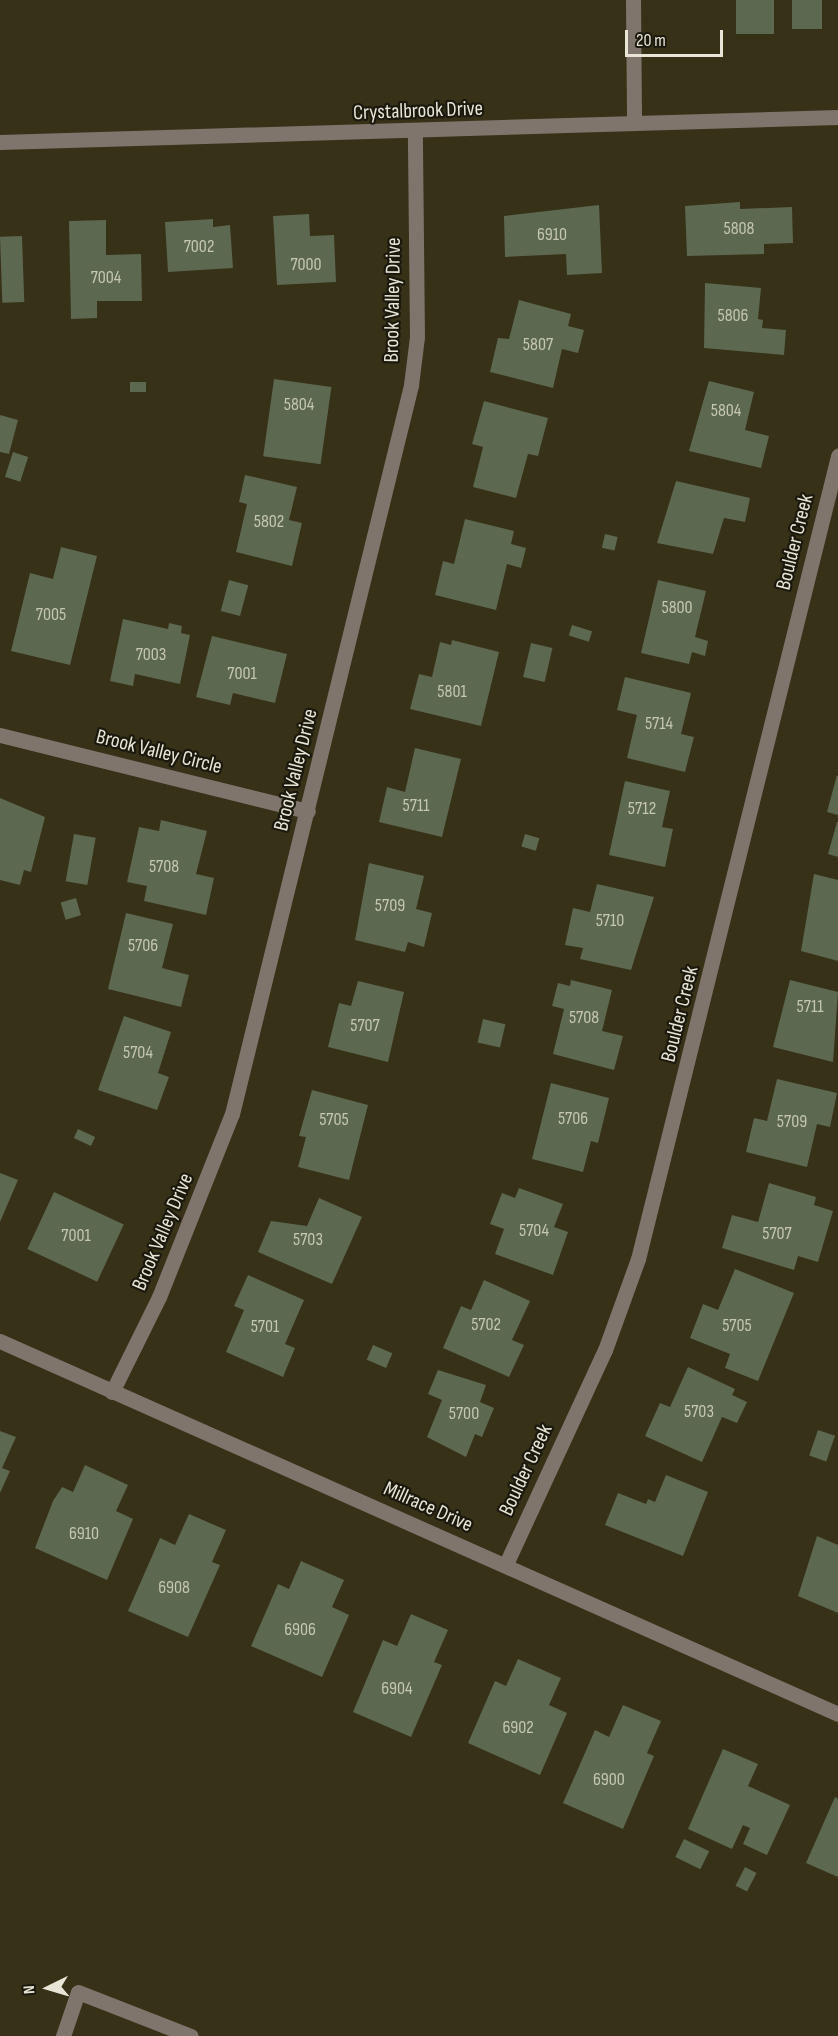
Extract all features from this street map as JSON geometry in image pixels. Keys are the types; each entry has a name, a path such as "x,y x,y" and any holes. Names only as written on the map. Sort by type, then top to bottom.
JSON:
{"street":[{"path":"633,0 634,122"},
{"name":"Crystalbrook Drive","path":"0,142 416,133 634,122 838,117"},
{"name":"Brook Valley Drive","path":"112,1392 217,1161 308,811 411,385 417,337 416,133"},
{"name":"Boulder Creek","path":"506,1564 605,1350 638,1258 838,456"},
{"name":"Brook Valley Circle","path":"0,735 308,811"},
{"name":"Millrace Drive","path":"0,1341 506,1564 838,1714"},
{"path":"63,2036 78,1992 190,2036"}],"building":[{"path":"736,0 774,0 774,34 736,34"},
{"path":"792,0 822,0 822,29 792,29"},
{"path":"740,202 740,209 792,207 793,243 764,244 764,254 687,256 685,206"},
{"path":"599,205 602,273 567,275 566,254 505,257 504,216"},
{"path":"309,214 310,236 334,235 336,282 277,285 273,216"},
{"path":"213,219 213,227 230,225 233,268 168,272 165,222"},
{"path":"106,220 106,255 141,254 142,301 97,301 97,318 71,319 69,221"},
{"path":"22,236 24,302 2,303 0,237"},
{"path":"705,283 761,288 758,319 763,320 762,328 786,330 784,355 704,348"},
{"path":"519,300 571,314 568,326 584,330 578,353 562,349 553,388 490,372 498,338 509,339"},
{"path":"274,379 331,387 321,464 263,456"},
{"path":"709,381 754,392 745,430 769,436 761,468 689,451"},
{"path":"130,382 146,382 146,392 130,392"},
{"path":"484,401 548,418 538,456 528,454 516,498 473,487 483,447 472,444"},
{"path":"0,415 18,420 9,454 0,452"},
{"path":"13,452 28,457 20,482 5,477"},
{"path":"245,475 297,487 289,520 302,523 292,566 236,552 247,504 239,502"},
{"path":"676,481 750,498 745,522 724,518 713,554 657,543"},
{"path":"465,519 514,531 511,544 526,548 521,568 507,564 496,610 435,595 443,561 454,564"},
{"path":"605,534 618,537 615,551 602,548"},
{"path":"61,547 97,556 70,665 11,651 30,573 53,579"},
{"path":"229,580 248,585 240,616 221,611"},
{"path":"658,580 706,591 695,637 708,641 705,656 692,652 689,664 641,653"},
{"path":"123,619 168,629 169,623 182,626 181,633 190,635 180,684 135,674 133,686 110,681"},
{"path":"572,625 592,631 589,642 569,636"},
{"path":"212,636 287,654 275,703 233,693 230,705 196,697"},
{"path":"452,640 499,652 481,726 410,709 419,674 432,677 440,642 451,645"},
{"path":"531,643 552,648 545,682 523,677"},
{"path":"625,677 691,693 681,734 694,737 685,772 627,758 637,715 617,710"},
{"path":"415,748 461,759 442,837 379,822 387,787 405,792"},
{"path":"838,776 838,815 827,812"},
{"path":"625,781 670,791 662,827 673,829 665,867 609,855"},
{"path":"0,798 45,817 31,872 24,870 20,885 0,880"},
{"path":"161,820 207,831 196,874 214,878 206,915 144,901 147,886 127,882 139,827 159,831"},
{"path":"838,822 838,857 828,854"},
{"path":"74,834 96,838 87,885 66,881"},
{"path":"525,834 539,838 536,851 521,846"},
{"path":"369,863 424,876 416,909 432,913 424,947 408,942 405,952 355,940"},
{"path":"814,874 838,880 838,961 801,951"},
{"path":"597,884 654,897 631,970 580,959 583,948 565,945 573,908 590,912"},
{"path":"76,898 81,915 66,920 61,902"},
{"path":"126,913 173,924 162,968 189,975 181,1007 108,989"},
{"path":"571,980 612,990 602,1031 623,1036 614,1070 553,1054 564,1009 552,1006 558,983 570,986"},
{"path":"790,980 838,992 833,1062 773,1047"},
{"path":"358,981 404,992 388,1062 328,1047 339,1003 351,1006"},
{"path":"124,1016 171,1032 158,1073 169,1077 157,1110 98,1090"},
{"path":"483,1019 505,1024 500,1048 478,1042"},
{"path":"777,1079 837,1093 830,1127 817,1124 807,1167 746,1152 754,1118 767,1121"},
{"path":"551,1083 609,1098 598,1143 591,1141 583,1172 532,1159"},
{"path":"312,1090 368,1105 349,1180 298,1167 306,1137 299,1136"},
{"path":"78,1129 95,1137 91,1146 74,1138"},
{"path":"0,1173 18,1180 0,1222"},
{"path":"769,1183 816,1197 814,1205 833,1211 818,1262 798,1256 794,1270 722,1248 732,1215 758,1222"},
{"path":"519,1188 563,1204 554,1227 568,1232 553,1275 495,1254 504,1229 490,1224 502,1193 515,1198"},
{"path":"54,1192 124,1225 97,1282 27,1249"},
{"path":"319,1198 362,1217 332,1284 258,1252 271,1221 307,1226"},
{"path":"735,1269 794,1293 758,1381 725,1368 730,1354 690,1338 703,1304 718,1310"},
{"path":"248,1275 304,1300 285,1344 295,1348 283,1377 226,1352 244,1310 234,1306"},
{"path":"484,1280 530,1301 512,1340 524,1345 509,1377 443,1348 461,1306 471,1310"},
{"path":"373,1345 392,1353 386,1368 367,1360"},
{"path":"688,1367 735,1389 732,1395 747,1402 737,1423 722,1417 702,1462 645,1436 660,1403 670,1407"},
{"path":"438,1370 486,1385 480,1402 494,1408 482,1437 475,1434 466,1457 427,1437 442,1400 428,1394"},
{"path":"818,1430 835,1436 826,1461 809,1456"},
{"path":"0,1431 16,1437 2,1468 10,1471 0,1493"},
{"path":"85,1465 128,1485 116,1511 133,1519 107,1580 35,1548 53,1501 62,1487 73,1492"},
{"path":"666,1475 708,1492 683,1556 605,1525 618,1493 646,1504 648,1499 655,1502"},
{"path":"189,1514 226,1530 212,1562 220,1565 188,1637 128,1611 160,1538 175,1545"},
{"path":"817,1536 838,1545 838,1613 798,1596"},
{"path":"301,1561 344,1580 332,1607 349,1615 322,1677 251,1646 278,1584 289,1589"},
{"path":"411,1614 448,1630 434,1662 442,1665 411,1737 353,1712 383,1640 397,1646"},
{"path":"518,1659 561,1678 549,1705 567,1713 540,1775 468,1743 495,1681 506,1686"},
{"path":"623,1705 661,1721 647,1753 654,1756 623,1829 563,1803 595,1730 609,1737"},
{"path":"723,1749 758,1764 748,1786 790,1805 767,1855 743,1844 750,1828 743,1825 732,1849 688,1829"},
{"path":"835,1797 838,1799 838,1877 806,1863"},
{"path":"684,1839 709,1851 700,1869 675,1857"},
{"path":"745,1867 757,1873 747,1892 735,1886"}]}
